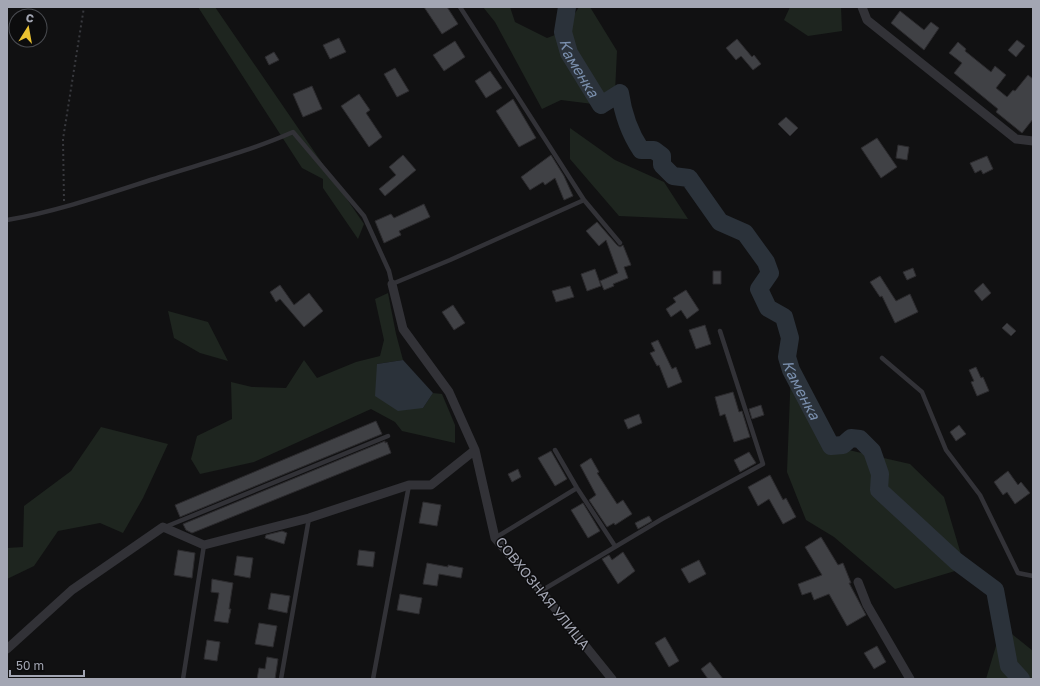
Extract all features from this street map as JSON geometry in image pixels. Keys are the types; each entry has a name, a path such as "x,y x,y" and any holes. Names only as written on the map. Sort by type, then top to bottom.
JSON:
{"street":[{"path":"862,7 867,20 1016,138 1033,141"},
{"name":"СОВХОЗНАЯ УЛИЦА","path":"392,284 403,329 449,392 475,450 495,538 541,591 612,679"},
{"path":"7,649 72,590 163,527 204,545 309,518 409,485 431,485 475,450"},
{"path":"858,582 867,605 910,679"}],"lane":[{"path":"460,7 584,200 620,243"},
{"path":"7,220 38,214 265,144 293,132 364,216 389,271 392,284 450,260 584,200"},
{"path":"541,591 662,519 763,464 720,331"},
{"path":"882,358 922,392 946,450 980,496 1018,573 1033,576"},
{"path":"163,527 388,436"},
{"path":"555,450 577,488 615,546"},
{"path":"373,679 409,485"},
{"path":"495,538 577,488"},
{"path":"281,679 309,518"},
{"path":"183,679 204,545"}],"path":[{"path":"64,206 64,139 84,7"}],"shaded area":[{"path":"198,7 215,7 364,224 358,239 323,188 323,179 302,168"},
{"path":"483,7 510,7 515,22 547,38 563,32 579,7 590,7 617,51 615,92 601,105 561,100 542,109 495,22"},
{"path":"790,7 841,7 842,31 808,36 784,20"},
{"path":"570,128 615,160 664,182 688,219 619,216 570,159"},
{"path":"388,293 403,360 377,364 423,408 433,393 442,394 455,425 455,443 402,431 395,422 371,409 254,462 200,474 191,459 197,436 232,419 231,382 252,387 286,388 304,360 317,378 356,362 380,356 384,340 375,299"},
{"path":"168,311 208,322 228,361 200,353 174,338"},
{"path":"403,360 433,393 423,408 398,411 375,396 377,364"},
{"path":"791,370 831,446 910,464 944,497 965,568 895,589 834,537 806,520 787,472"},
{"path":"101,427 168,444 143,498 123,533 100,523 58,531 34,566 7,579 7,548 23,547 24,506 71,471"},
{"path":"1002,626 1033,651 1033,679 986,679"}],"building":[{"path":"424,7 447,7 458,24 442,34"},
{"path":"900,11 924,30 931,22 939,28 924,50 891,23"},
{"path":"339,38 346,52 330,59 323,45"},
{"path":"737,39 752,57 754,55 761,64 753,70 741,56 736,60 726,48"},
{"path":"1017,40 1025,46 1016,57 1008,50"},
{"path":"455,41 465,57 444,71 433,55"},
{"path":"958,42 966,49 965,51 991,72 995,66 1006,75 996,88 1007,97 1013,90 1015,91 1028,75 1033,79 1033,119 1022,133 996,112 998,109 954,73 962,63 949,53"},
{"path":"274,52 279,60 269,65 265,57"},
{"path":"395,68 409,91 397,97 384,74"},
{"path":"490,71 502,88 486,98 475,81"},
{"path":"312,86 322,109 303,117 293,94"},
{"path":"359,94 370,110 366,113 382,137 369,147 341,106"},
{"path":"513,99 536,138 519,147 496,111"},
{"path":"786,117 798,128 790,136 778,124"},
{"path":"877,138 897,167 881,178 861,148"},
{"path":"898,145 909,147 907,160 896,158"},
{"path":"403,155 416,170 385,196 379,189 396,175 389,167"},
{"path":"551,155 564,176 573,196 564,200 555,178 545,185 543,182 530,190 521,177"},
{"path":"987,156 993,169 983,174 981,170 975,173 970,163"},
{"path":"424,204 430,217 399,231 401,235 384,243 375,221 391,214 394,218"},
{"path":"597,222 617,245 620,247 623,245 631,265 624,267 628,278 613,284 614,286 604,290 600,281 618,273 606,240 599,246 586,231"},
{"path":"913,268 916,276 907,280 903,272"},
{"path":"595,269 601,286 587,291 581,274"},
{"path":"713,271 721,271 721,284 713,284"},
{"path":"880,276 896,301 910,294 918,312 895,323 882,296 880,297 870,282"},
{"path":"983,283 991,293 982,301 974,291"},
{"path":"280,285 294,305 309,293 323,311 304,327 280,299 276,302 270,292"},
{"path":"570,286 574,297 556,302 552,291"},
{"path":"686,290 699,310 687,319 681,310 671,317 666,309 676,302 673,298"},
{"path":"453,305 465,323 454,330 442,312"},
{"path":"1007,323 1016,331 1011,336 1002,328"},
{"path":"705,325 711,344 696,349 689,330"},
{"path":"658,340 672,369 676,367 682,382 668,388 659,365 657,366 650,353 655,351 651,343"},
{"path":"976,367 981,378 983,377 989,391 977,396 971,382 974,381 969,370"},
{"path":"733,392 739,412 742,411 750,437 734,442 725,414 720,416 715,397"},
{"path":"761,405 764,415 752,419 749,409"},
{"path":"639,414 642,423 628,429 624,420"},
{"path":"376,421 382,434 180,517 175,505"},
{"path":"959,425 966,434 956,441 950,432"},
{"path":"385,441 385,443 387,442 391,453 192,533 186,530 183,524"},
{"path":"551,451 567,479 555,486 538,458"},
{"path":"749,452 756,463 740,472 734,460"},
{"path":"591,458 599,472 597,473 617,504 623,500 632,514 615,525 614,523 607,527 589,500 596,495 580,465"},
{"path":"518,469 521,477 512,482 508,474"},
{"path":"1008,471 1018,485 1021,482 1030,493 1015,504 1007,492 1003,495 994,482"},
{"path":"770,475 783,500 786,498 796,517 783,524 769,499 758,506 748,487"},
{"path":"423,502 441,505 437,526 419,523"},
{"path":"583,503 600,531 588,538 571,510"},
{"path":"649,516 652,521 638,529 635,523"},
{"path":"282,531 287,533 284,544 265,538 266,535"},
{"path":"821,537 838,565 843,563 851,583 849,583 866,615 847,626 829,594 814,600 811,592 802,595 798,584 822,575 805,547"},
{"path":"178,550 195,553 192,578 174,575"},
{"path":"359,550 375,552 373,567 357,565"},
{"path":"623,552 635,571 618,584 602,559 609,555 612,560"},
{"path":"237,556 253,558 250,578 234,575"},
{"path":"699,560 706,574 689,583 681,569"},
{"path":"427,563 463,568 461,578 439,574 437,586 423,584"},
{"path":"212,579 233,583 229,609 231,609 228,623 214,621 219,593 211,592"},
{"path":"271,593 290,596 287,613 268,609"},
{"path":"400,594 422,598 419,614 397,610"},
{"path":"259,623 277,626 273,647 255,644"},
{"path":"665,637 679,661 669,667 655,643"},
{"path":"207,640 220,642 217,661 204,659"},
{"path":"877,646 886,662 874,669 864,653"},
{"path":"267,657 278,659 275,679 257,679 259,668 265,669"},
{"path":"710,662 723,679 708,679 701,669"}],"waterway":[{"name":"Каменка","path":"567,7 563,32 569,53 601,105 620,93 627,123 641,150 654,150 662,156 662,165 673,176 689,178 720,222 745,233 766,262 770,273 759,289 768,308 784,317 790,338 787,357 791,370 831,446 843,445 851,438 860,439 872,451 880,474 879,490 956,561 995,590 1009,666 1021,679"}]}
